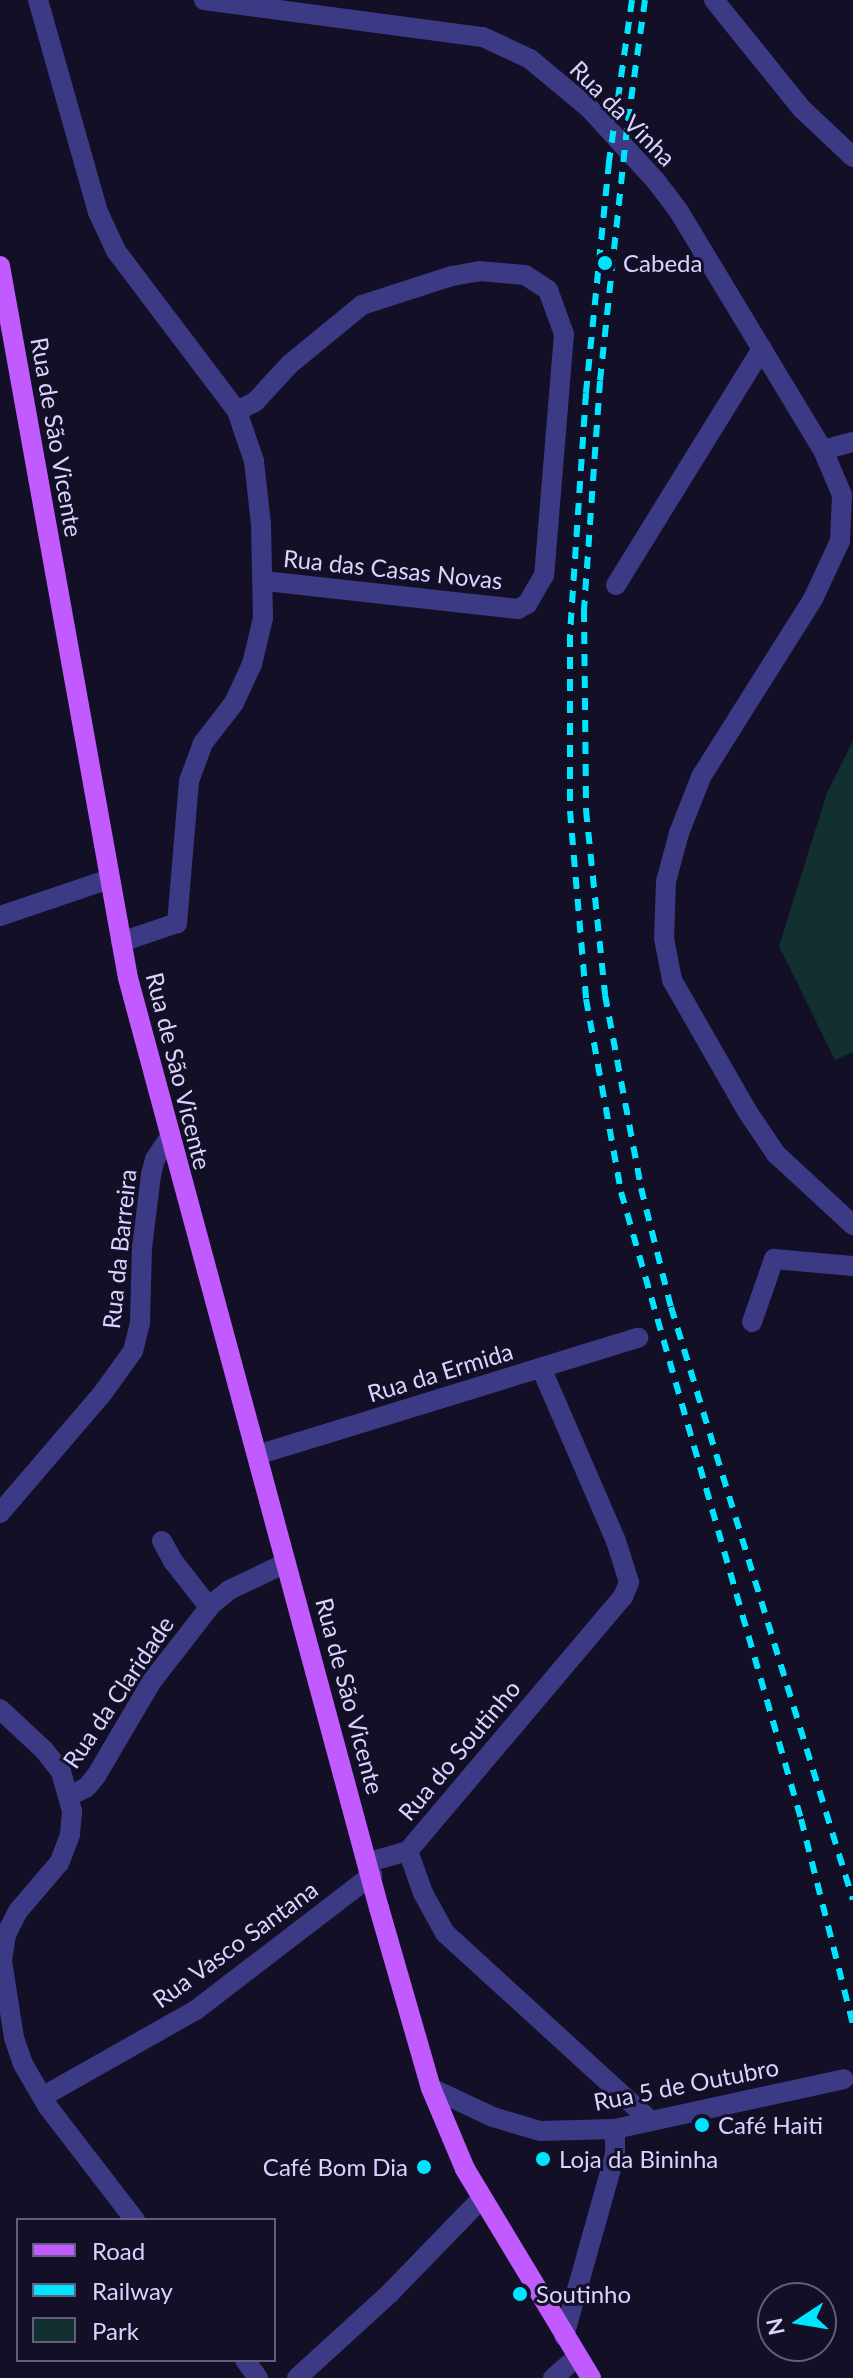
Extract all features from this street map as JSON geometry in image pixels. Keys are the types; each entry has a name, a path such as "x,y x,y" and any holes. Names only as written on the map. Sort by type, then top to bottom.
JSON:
{"main road":[{"name":"Rua de São Vicente","path":"0,266 121,942 169,1138 370,1868"},
{"path":"370,1868 431,2088 481,2199 591,2378"}],"street":[{"path":"38,0 98,212 116,251 237,411 254,461 264,581 263,618 252,664 234,703 203,743 189,781 177,923 121,942"},
{"name":"Rua da Vinha","path":"204,0 483,37 530,59 589,108 656,181 678,210 823,450 842,495 840,541 813,599 701,777 679,833 666,882 664,938 672,980 747,1111 776,1154 853,1225"},
{"path":"714,0 802,109 853,157"},
{"name":"Rua das Casas Novas","path":"237,411 255,402 299,356 362,305 452,276 479,271 525,275 548,290 564,334 544,575 527,604 518,609 264,581"},
{"path":"616,585 762,349"},
{"path":"823,450 853,442"},
{"path":"0,916 109,879"},
{"name":"Rua da Barreira","path":"0,1513 102,1394 133,1351 140,1322 142,1248 151,1175 155,1159 169,1138"},
{"path":"752,1322 774,1259 853,1266"},
{"name":"Rua da Ermida","path":"257,1455 638,1338"},
{"name":"Rua do Soutinho","path":"541,1368 616,1541 629,1582 623,1597 408,1851 423,1893 445,1933 651,2121"},
{"path":"162,1541 173,1561 209,1607"},
{"name":"Rua da Claridade","path":"70,1796 87,1787 96,1776 152,1681 209,1607 229,1590 286,1563"},
{"path":"0,1709 44,1750 61,1772 70,1796 70,1835 59,1863 18,1911 6,1935 2,1961 14,2038 23,2064 42,2097 133,2218"},
{"path":"370,1868 408,1851"},
{"name":"Rua Vasco Santana","path":"42,2097 196,2010 370,1868"},
{"name":"Rua 5 de Outubro","path":"431,2088 493,2117 540,2131 615,2129 844,2079"},
{"path":"564,2336 615,2155 615,2129"},
{"path":"297,2378 390,2293 481,2199"},
{"path":"553,2378 577,2357"}],"green space":[{"path":"853,741 853,1052 835,1060 779,946 827,793"}],"railway":[{"path":"632,0 609,162 586,393 570,635 570,811 586,999 621,1192 801,1819 853,2025"},
{"path":"645,0 627,128 600,381 584,610 586,810 605,995 641,1188 671,1307 853,1900"}],"place":[{"name":"Cabeda","path":"605,263"},
{"name":"Café Haiti","path":"702,2125"},
{"name":"Loja da Bininha","path":"543,2159"},
{"name":"Café Bom Dia","path":"424,2167"},
{"name":"Soutinho","path":"520,2294"}]}
